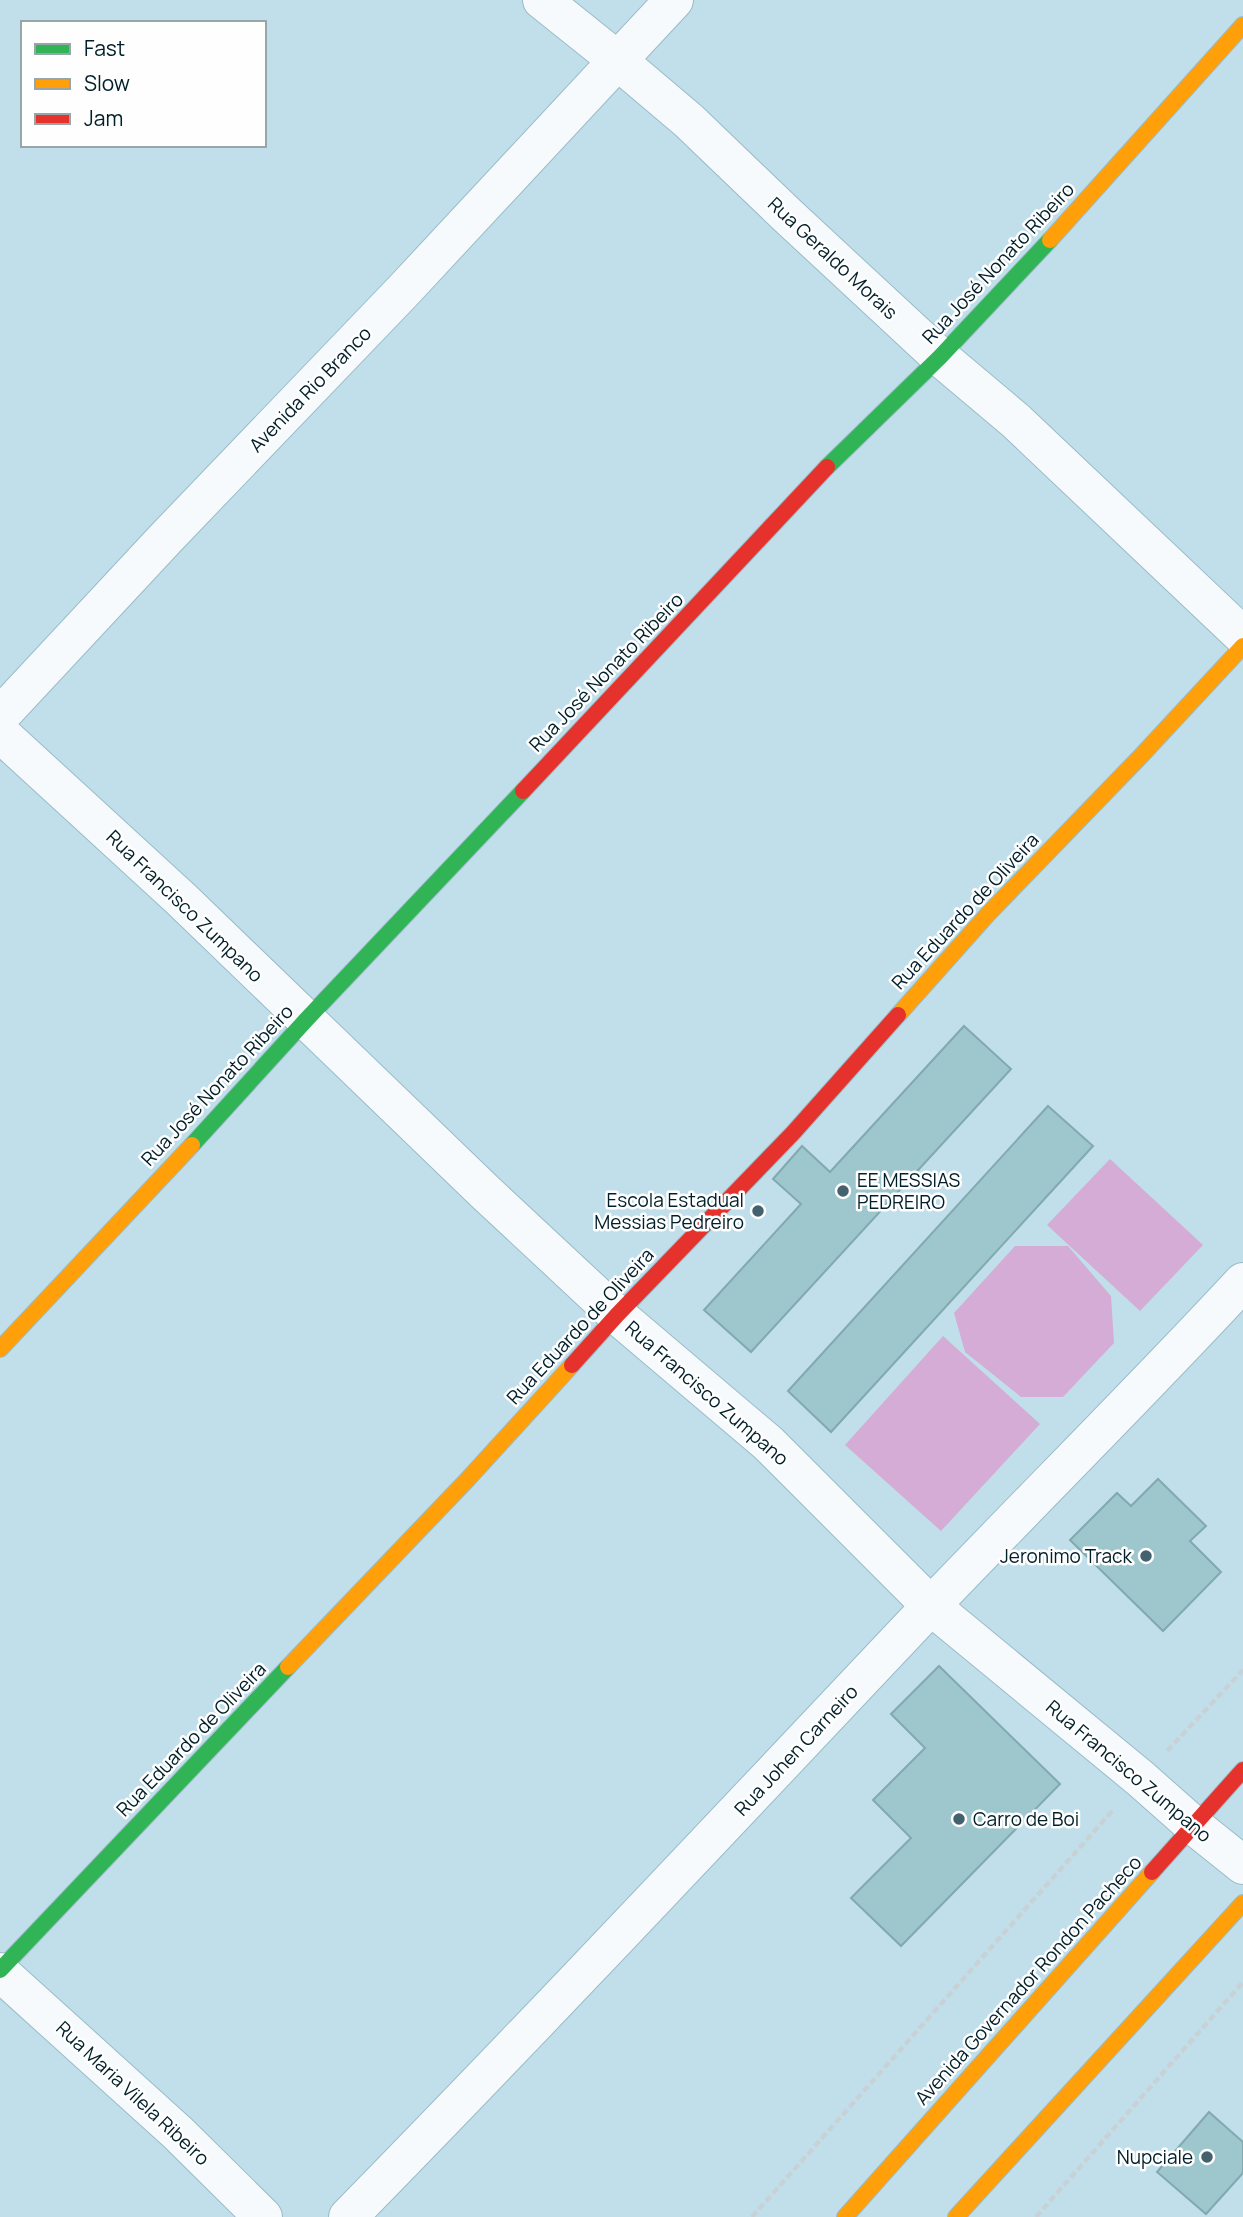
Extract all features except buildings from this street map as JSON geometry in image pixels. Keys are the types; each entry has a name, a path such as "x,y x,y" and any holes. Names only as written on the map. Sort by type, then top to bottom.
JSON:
{"street":[{"name":"Rua Geraldo Morais","path":"542,0 689,121 940,357 1016,421 1243,636"},
{"name":"Avenida Rio Branco","path":"0,716 404,290 674,0"},
{"name":"Rua José Nonato Ribeiro","path":"0,1349 839,454 940,357 1069,220 1243,25"},
{"name":"Rua Eduardo de Oliveira","path":"0,1971 467,1480 617,1315 793,1133 988,914 1243,646"},
{"name":"Rua Francisco Zumpano","path":"0,733 181,899 305,1021 617,1315 768,1443 931,1606 1243,1865"},
{"name":"Rua Johen Carneiro","path":"348,2217 530,2031 931,1606 1243,1282"},
{"name":"Avenida Governador Rondon Pacheco","path":"845,2217 1243,1770"},
{"path":"956,2217 1243,1903"},
{"name":"Rua Maria Vilela Ribeiro","path":"0,1971 178,2133 263,2217"}],"path":[{"path":"752,2217 1141,1779 1243,1670"},
{"path":"1036,2217 1243,1982"}],"shaded area":[{"path":"1110,1159 1203,1245 1140,1311 1047,1225"},
{"path":"1015,1246 1068,1246 1111,1296 1114,1343 1063,1397 1021,1397 965,1352 954,1313"},
{"path":"943,1336 1040,1424 941,1531 845,1445"}],"traffic: fast":[{"path":"827,467 940,357 1050,240"},
{"path":"192,1145 305,1021 523,791"},
{"path":"0,1970 288,1667"}],"traffic: slow":[{"path":"1050,240 1243,25"},
{"path":"898,1015 988,914 1243,646"},
{"path":"0,1349 192,1145"},
{"path":"288,1667 467,1480 572,1365"},
{"path":"845,2217 1152,1872"},
{"path":"956,2217 1243,1903"}],"traffic: jam":[{"path":"523,791 827,467"},
{"path":"572,1365 793,1133 898,1015"},
{"path":"1152,1872 1243,1770"}],"place":[{"name":"EE MESSIAS PEDREIRO","path":"843,1191"},
{"name":"Escola Estadual Messias Pedreiro","path":"758,1211"},
{"name":"Jeronimo Track","path":"1146,1556"},
{"name":"Carro de Boi","path":"959,1819"},
{"name":"Nupciale","path":"1207,2157"}]}
